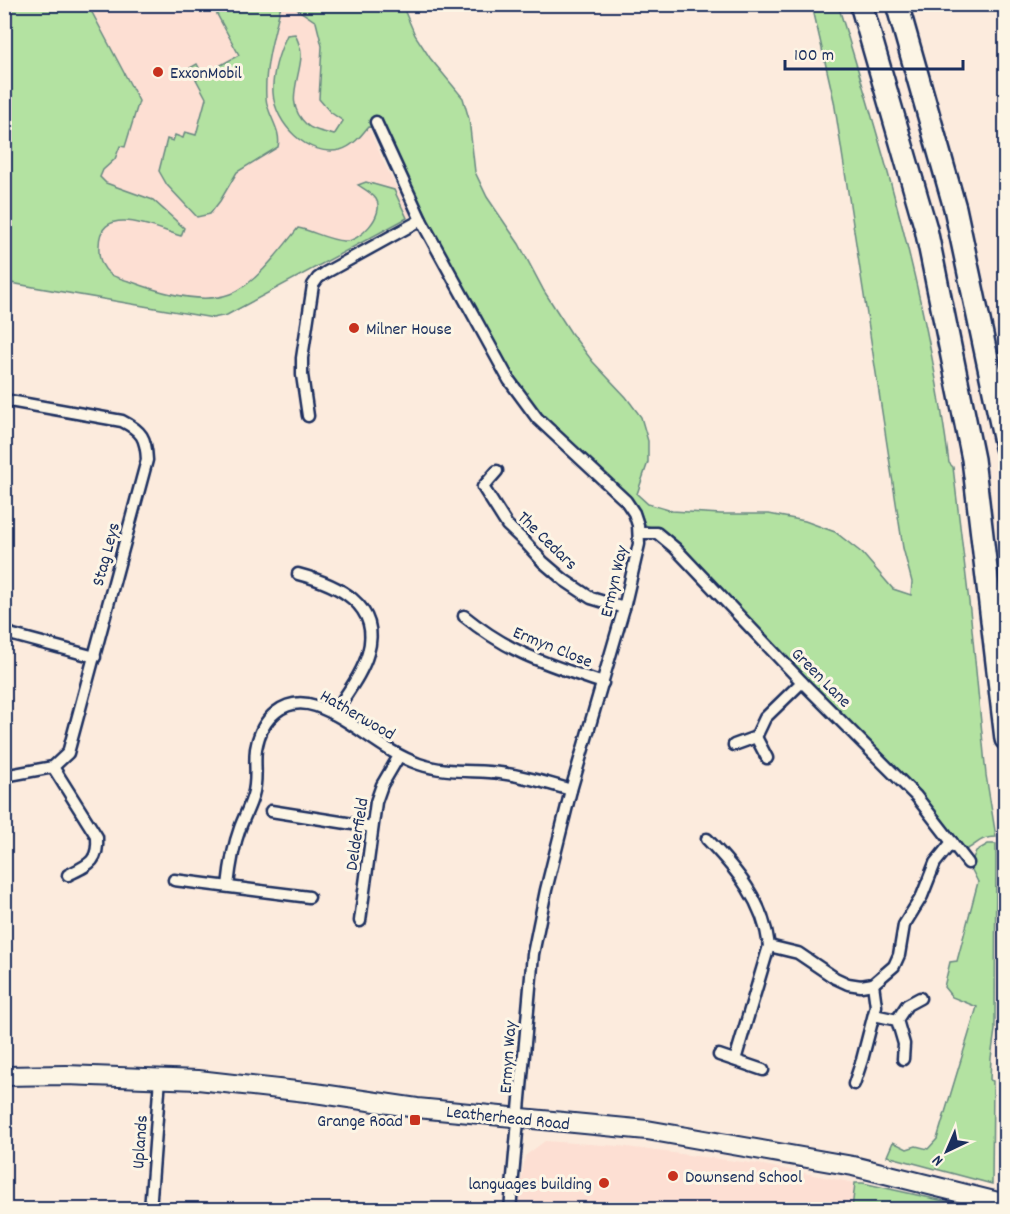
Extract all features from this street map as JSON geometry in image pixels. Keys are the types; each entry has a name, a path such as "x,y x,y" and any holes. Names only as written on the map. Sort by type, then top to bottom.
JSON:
{"highway":[{"path":"861,4 926,229 974,459 1005,740"},
{"path":"897,4 955,208 1005,447"},
{"name":"Leatherhead Road","path":"4,1076 160,1078 259,1086 417,1108 647,1130 853,1166 1005,1204"}],"street":[{"name":"Ermyn Way","path":"376,122 421,220 471,314 522,399 537,418 626,501 634,513 639,533 637,553 624,608 571,790 546,890 533,954 518,1119"},
{"path":"308,416 302,358 313,285 325,273 421,220"},
{"name":"Stag Leys","path":"4,400 122,421 133,426 145,440 147,460 72,744 63,760 53,767"},
{"name":"The Cedars","path":"497,471 483,487 507,525 564,580 591,598 624,608"},
{"name":"Green Lane","path":"639,533 657,533 665,538 802,682 916,795 968,863"},
{"path":"298,574 320,579 346,592 357,602 370,630 368,653 362,667 333,714"},
{"name":"Ermyn Close","path":"464,616 515,652 603,683"},
{"path":"4,630 13,635 94,657"},
{"path":"734,745 756,737 765,718 802,682"},
{"name":"Hatherwood","path":"228,886 236,842 254,792 256,750 264,726 281,706 293,702 317,706 399,756 420,764 440,769 522,776 571,790"},
{"path":"756,737 767,758"},
{"name":"Delderfield","path":"360,921 376,802 382,785 399,756"},
{"path":"4,776 53,767 97,837 98,847 89,865 68,875"},
{"path":"271,811 372,827"},
{"path":"707,839 724,857 753,897 768,930 770,946 735,1060"},
{"path":"770,946 798,953 848,984 861,986 873,984 894,966 904,925 922,896 935,863 952,842"},
{"path":"174,880 309,897"},
{"path":"854,1084 876,1006 873,984"},
{"path":"897,1020 908,1005 920,998"},
{"path":"874,1015 897,1020"},
{"path":"897,1020 904,1044 903,1059"},
{"path":"719,1055 763,1070"},
{"name":"Uplands","path":"150,1209 160,1078"},
{"path":"510,1209 518,1119"}],"shaded area":[{"path":"4,5 314,5 386,167 411,216 227,315 213,318 5,282"},
{"name":"Downsend School","path":"545,1141 619,1146 758,1164 855,1183 854,1191 918,1210 517,1210 525,1156"}],"green space":[{"path":"4,5 88,5 139,101 125,147 120,146 115,159 103,170 100,177 106,183 153,200 184,228 181,236 145,224 119,221 109,224 102,232 99,254 102,265 112,275 180,296 206,298 230,294 249,283 298,228 344,241 363,233 374,219 378,205 372,195 358,185 366,182 394,190 407,218 227,315 213,318 5,282"},
{"path":"212,5 281,5 270,51 266,86 267,104 279,141 278,147 237,172 210,214 197,217 167,185 159,171 167,139 173,141 175,135 183,138 185,132 196,135 206,98 190,68 197,64 203,75 239,55"},
{"path":"296,5 402,5 415,35 430,58 463,98 469,119 475,172 487,197 519,244 544,291 571,333 641,417 648,441 648,462 637,494 648,504 672,511 769,514 805,521 835,532 862,553 893,589 911,595 912,582 903,548 834,101 812,5 838,5 904,232 930,347 949,463 953,467 986,775 996,837 981,840 965,850 914,786 810,683 687,551 667,533 645,525 641,513 627,496 526,401 420,211 384,128 368,127 348,146 340,150 328,151 305,143 286,127 275,105 274,78 287,35 295,34 301,54 294,101 300,117 313,129 334,135 343,121 330,112 319,99 322,46 316,22 297,9"},
{"path":"988,844 996,844 995,1030 990,1080 993,1081 992,1184 887,1156 893,1142 907,1149 916,1146 928,1149 937,1139 977,1007 952,997 944,987 950,962 957,961 978,882 970,866 976,851"},
{"path":"855,1183 863,1183 980,1209 852,1209"}],"place":[{"name":"ExxonMobil","path":"158,72"},
{"name":"Milner House","path":"354,328"},
{"name":"Grange Road","path":"415,1120"},
{"name":"Downsend School","path":"673,1176"},
{"name":"languages building","path":"604,1183"}]}
